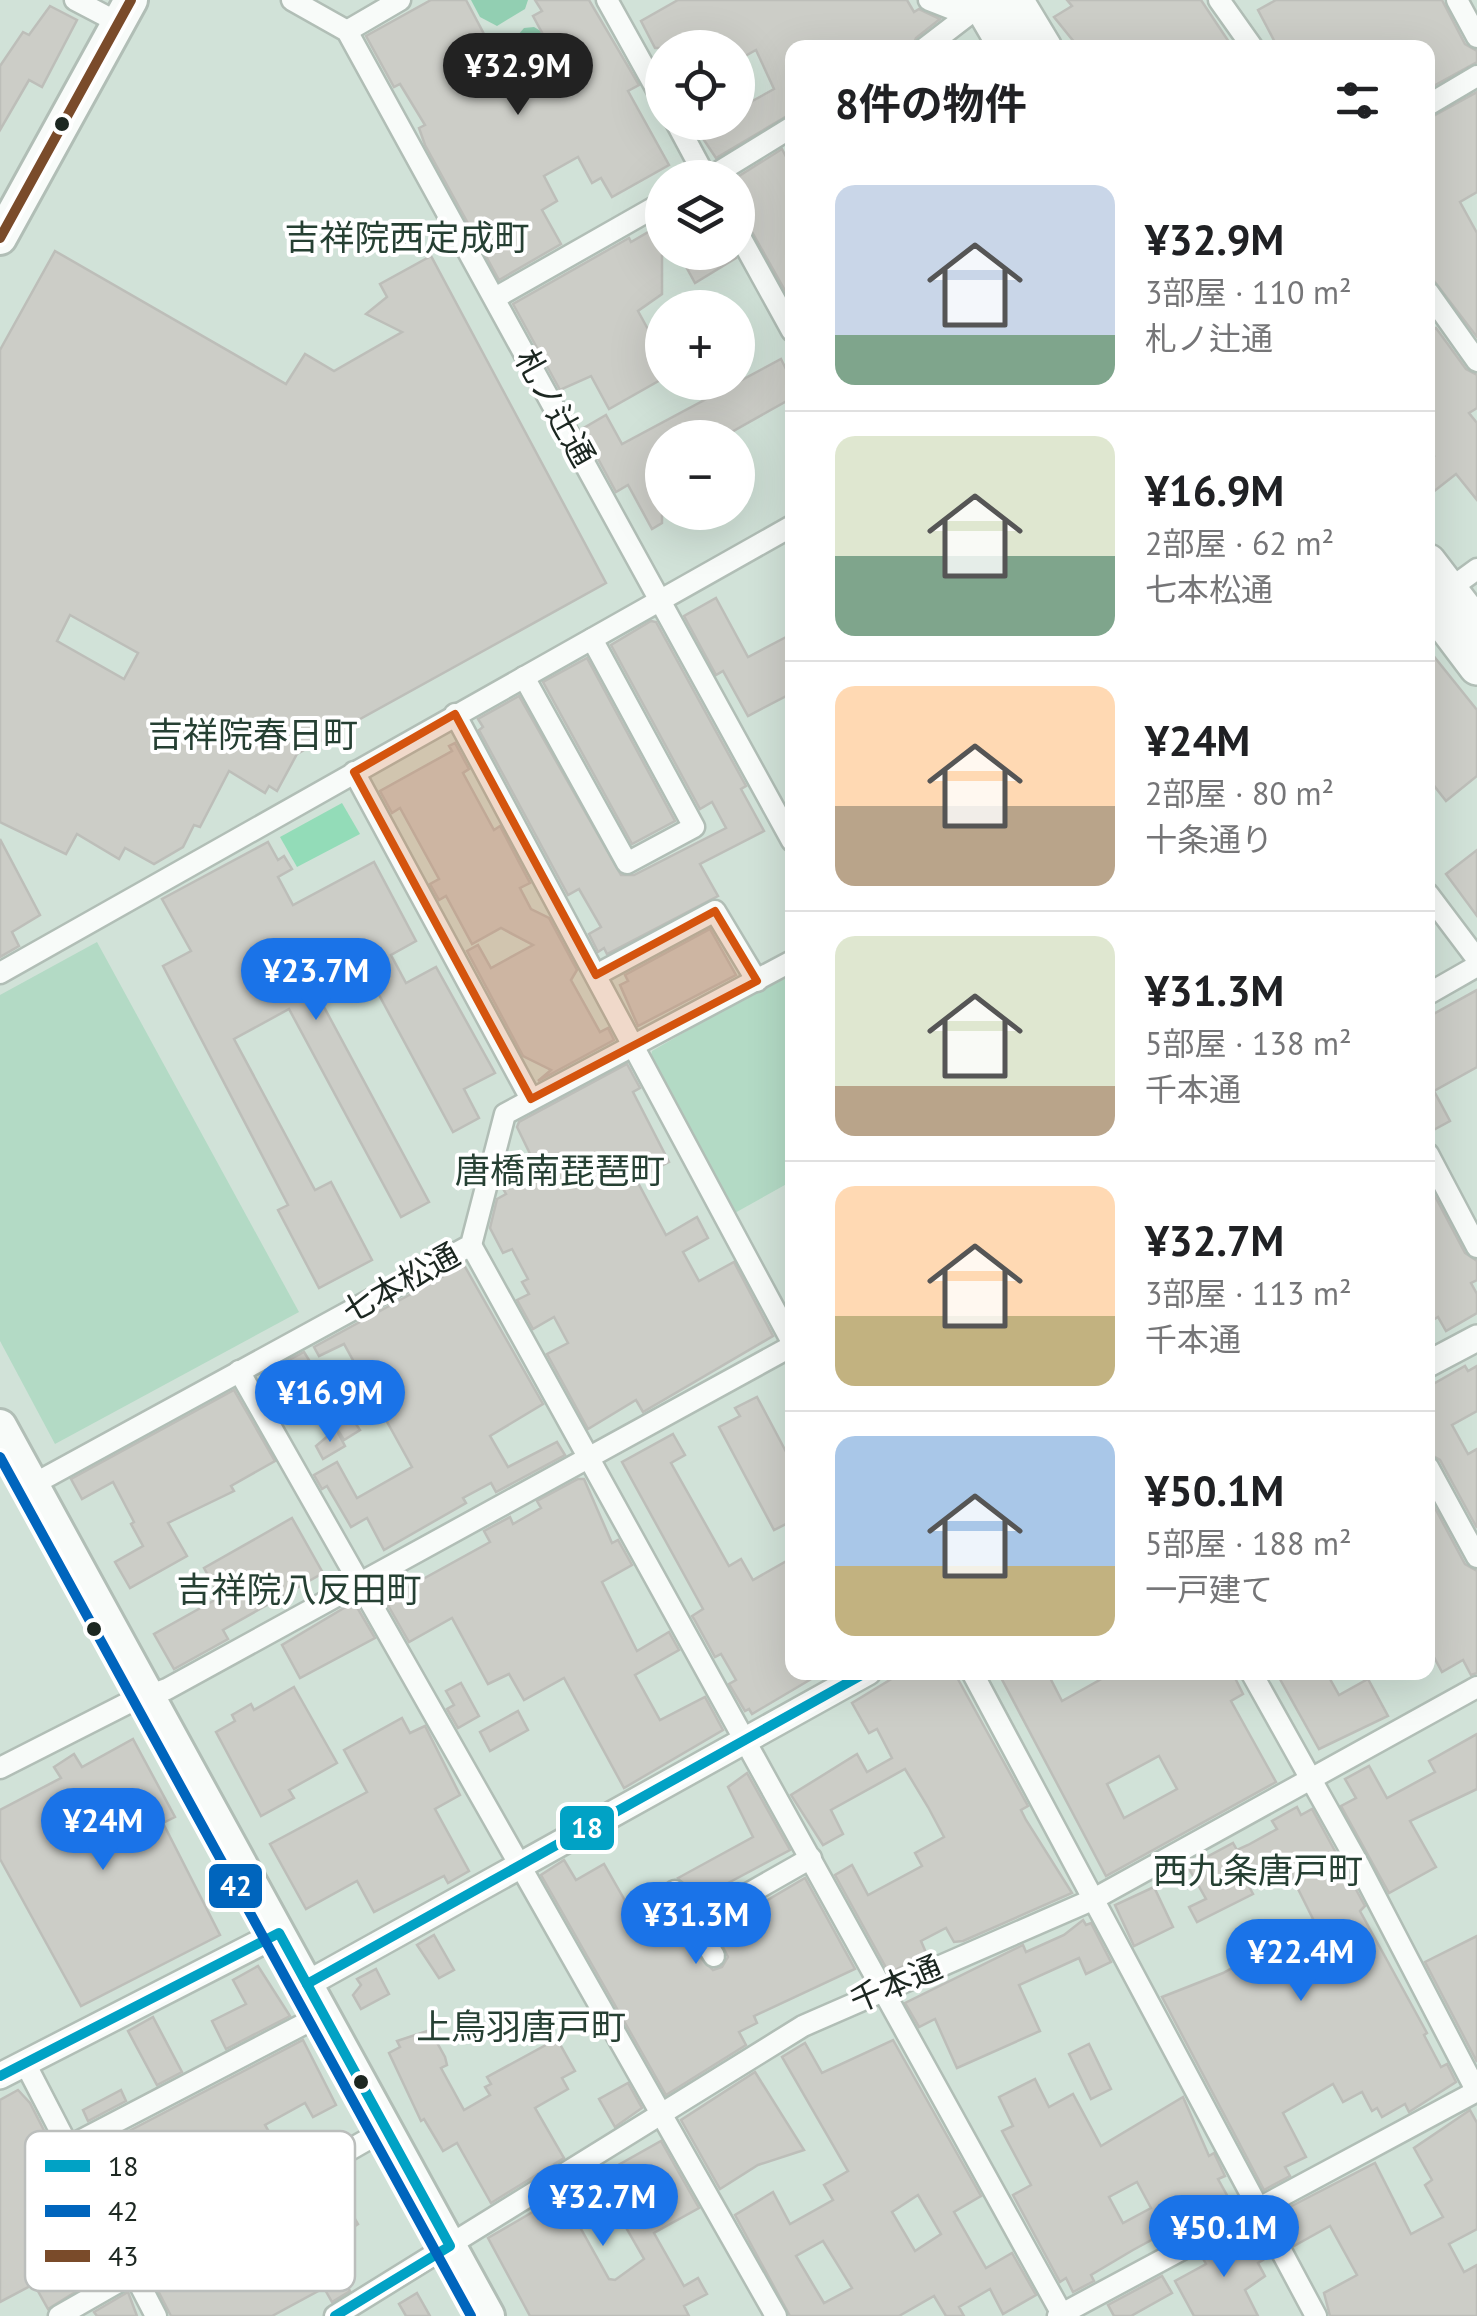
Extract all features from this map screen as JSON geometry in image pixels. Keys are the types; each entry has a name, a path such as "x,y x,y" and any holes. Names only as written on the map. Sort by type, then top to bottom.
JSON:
{"highway":[{"path":"993,1 1005,40"},
{"path":"993,1 1035,40"},
{"path":"1440,589 1477,626"},
{"path":"1440,589 1477,667"}],"main road":[{"path":"0,238 125,12"},
{"path":"0,1426 488,2316"}],"street":[{"path":"75,0 125,12"},
{"path":"296,1 347,31 400,0"},
{"path":"607,0 645,68"},
{"path":"929,0 952,8 993,1"},
{"path":"1219,0 1247,40"},
{"path":"1457,0 1477,37"},
{"path":"937,40 993,1"},
{"name":"札ノ辻通","path":"347,31 785,828"},
{"path":"1435,101 1477,76"},
{"path":"738,160 785,132"},
{"path":"494,298 645,214"},
{"path":"755,264 785,318"},
{"path":"1435,302 1477,361"},
{"path":"0,973 785,530"},
{"path":"524,677 627,862 694,827 592,639"},
{"path":"455,714 785,1331"},
{"path":"354,772 531,1099"},
{"path":"1435,904 1477,962 1435,989"},
{"path":"596,974 716,910 757,981"},
{"name":"七本松通","path":"32,1485 471,1245 505,1114 785,965"},
{"path":"1435,1167 1477,1247"},
{"path":"471,1245 1061,2315 1477,2092 1360,1867 1255,1680"},
{"path":"1435,1360 1477,1338"},
{"path":"0,1768 147,1697 362,1582 785,1348"},
{"path":"239,1371 776,2316"},
{"path":"1435,1480 1477,1557"},
{"path":"307,1984 854,1680"},
{"path":"976,1680 1316,2316"},
{"name":"千本通","path":"335,2316 803,2026 1092,1900 1477,1687"},
{"path":"695,1924 811,1858"},
{"path":"676,1891 714,1956"},
{"path":"0,2076 279,1933"},
{"path":"99,2131 323,2014"},
{"path":"25,2063 60,2131"},
{"path":"355,2147 386,2129"},
{"path":"59,2316 105,2291"},
{"path":"143,2291 156,2316"}],"highlighted area":[{"path":"455,714 596,975 715,911 757,981 531,1099 354,772"}],"shaded area":[{"path":"471,0 528,0 525,9 497,26 480,17"},
{"path":"534,27 549,36 513,55 497,54 491,42 504,33 518,35 524,28"},
{"path":"342,803 360,834 297,867 280,837"},
{"path":"97,942 299,1312 55,1444 0,1341 0,995"},
{"path":"785,974 785,1185 733,1214 650,1060 652,1051"}],"building":[{"path":"431,0 466,0 520,102 548,86 528,50 546,40 533,16 542,11 535,0 589,0 639,85 628,91 645,122 645,140 655,140 666,160 645,160 645,178 612,197 601,178 592,183 578,157 544,176 557,201 542,210 561,244 499,280 425,145 419,128 425,125 400,84 394,87 366,36"},
{"path":"678,0 907,0 914,12 919,9 940,19 915,40 785,40 785,117 755,135 755,100 774,89 755,51 755,30 646,30 641,21"},
{"path":"1067,0 1201,0 1228,40 1073,40 1054,17 1072,6"},
{"path":"1276,0 1442,0 1465,44 1477,51 1477,62 1435,85 1435,40 1274,40 1258,10"},
{"path":"50,6 77,20 42,87 29,80 0,130 0,66 23,32 29,35"},
{"path":"1477,92 1477,192 1460,202 1477,233 1477,337 1435,282 1435,115"},
{"path":"704,140 746,140 716,158"},
{"path":"782,149 785,155 785,291 755,237 755,166"},
{"path":"645,234 645,270 662,270 662,290 645,290 645,306 638,311 645,324 645,389 609,409 591,376 560,390 513,304 629,238 631,242"},
{"path":"55,251 286,384 305,354 334,371 402,332 366,314 387,297 380,284 431,256 606,583 297,754 277,791 269,786 265,793 229,771 200,827 194,825 183,847 154,864 125,848 119,859 77,834 66,854 0,822 0,350","holes":["70,615 138,653 124,679 57,641"]},
{"path":"688,270 716,270 695,283"},
{"path":"1435,329 1466,369 1477,375 1477,408 1469,413 1477,423 1477,500 1456,474 1435,490"},
{"path":"781,359 785,367 785,402 753,420 667,420 704,400 755,400 755,373"},
{"path":"606,415 622,444 645,432 645,516 628,485 616,492 582,429"},
{"path":"716,598 748,657 785,638 785,697 748,716 723,671 716,675 684,616"},
{"path":"651,621 656,622 746,786 741,789 764,831 700,864 718,896 607,954 604,948 598,952 589,934 601,927 579,889 568,895 479,730 483,727 478,719 519,696 621,875 634,875 726,828 712,802 700,809 611,645"},
{"path":"587,658 675,821 632,844 543,682"},
{"path":"1435,658 1477,710 1477,776 1446,801 1435,787"},
{"path":"455,743 469,769 463,773 494,830 500,826 530,883 520,888 531,909 549,918 577,970 571,980 600,1032 608,1028 614,1040 538,1081 551,1070 523,1056 467,951 478,945 491,968 533,945 501,928 472,944 446,896 439,900 430,884 439,879 400,808 392,813 380,791 452,751 449,746"},
{"path":"0,839 40,915 12,932 19,946 0,957"},
{"path":"268,842 278,860 284,856 292,869 278,877 293,905 374,862 416,941 391,955 406,983 436,967 495,1073 464,1089 479,1118 453,1132 365,969 317,994 429,1202 401,1217 289,1009 234,1039 315,1190 331,1182 372,1260 319,1288 278,1210 288,1205 163,966 191,951 162,899"},
{"path":"1477,850 1477,916 1446,874"},
{"path":"710,929 736,975 638,1026 620,985 628,981 625,975"},
{"path":"1477,990 1477,1067 1435,1090 1435,1013"},
{"path":"627,1064 640,1088 633,1092 669,1162 636,1179 666,1235 697,1217 708,1238 683,1252 699,1281 734,1262 773,1336 643,1412 636,1400 588,1429 547,1354 568,1343 554,1317 533,1329 517,1300 529,1294 522,1282 528,1279 512,1249 503,1253 490,1228 497,1199 506,1194 501,1185 503,1176 533,1160 517,1127 519,1122"},
{"path":"1435,1093 1450,1121 1435,1129"},
{"path":"1435,1196 1465,1253 1477,1261 1477,1280 1471,1283 1477,1294 1477,1313 1446,1331 1438,1317 1435,1319"},
{"path":"464,1265 543,1404 490,1436 508,1467 557,1442 565,1455 496,1492 491,1483 463,1498 466,1503 384,1550 367,1518 351,1527 327,1486 322,1489 314,1475 337,1462 357,1498 412,1467 344,1344 319,1356 314,1347"},
{"path":"304,1352 309,1360 270,1382 265,1373"},
{"path":"1465,1366 1468,1371 1477,1366 1477,1411 1452,1425 1468,1454 1477,1449 1477,1528 1435,1457 1435,1383"},
{"path":"234,1390 275,1461 231,1486 234,1491 168,1523 187,1556 130,1588 115,1562 143,1546 113,1482 82,1499 71,1479"},
{"path":"757,1397 785,1450 785,1524 774,1530 719,1427 740,1416 735,1408"},
{"path":"352,1418 360,1430 344,1440 336,1427"},
{"path":"336,1429 345,1446 323,1459 316,1446"},
{"path":"673,1434 685,1455 671,1463 729,1566 741,1559 753,1580 785,1562 785,1680 809,1680 752,1714 749,1709 745,1711 729,1684 736,1680 721,1654 715,1657 692,1616 703,1609 622,1462"},
{"path":"584,1479 612,1543 618,1540 632,1565 602,1582 637,1651 669,1632 679,1650 635,1675 660,1720 705,1697 723,1730 624,1788 564,1678 524,1700 509,1674 488,1684 452,1618 409,1642 385,1600 490,1542 484,1531 510,1517 513,1524 541,1508 537,1501"},
{"path":"1435,1508 1465,1564 1477,1571 1477,1673 1471,1675 1463,1660 1442,1672 1435,1659"},
{"path":"292,1518 323,1573 223,1630 228,1639 174,1669 154,1634 220,1597 204,1568"},
{"path":"354,1602 375,1638 300,1678 282,1645"},
{"path":"890,1680 958,1680 1028,1806 1021,1810 1026,1820 1072,1893 963,1941 954,1942 946,1928 921,1941 927,1955 889,1973 835,1875 852,1865 868,1895 922,1866 915,1853 944,1837 905,1769 831,1810 843,1834 823,1845 791,1795 857,1754 867,1772 892,1758 877,1729 869,1733 852,1703"},
{"path":"1002,1680 1051,1680 1062,1701 1100,1680 1236,1680 1243,1694 1231,1701 1276,1782 1106,1876","holes":["1159,1756 1177,1789 1124,1818 1107,1784"]},
{"path":"1280,1680 1331,1680 1339,1695 1369,1680 1388,1716 1319,1749"},
{"path":"461,1683 479,1716 458,1728 447,1709 454,1705 446,1691"},
{"path":"294,1687 337,1763 289,1790 294,1798 261,1816 216,1732 235,1721 232,1715 251,1704 254,1710"},
{"path":"518,1711 528,1730 490,1751 480,1732"},
{"path":"402,1718 410,1733 425,1726 460,1795 435,1809 469,1871 448,1883 444,1876 374,1912 357,1881 306,1909 270,1844 367,1792 344,1750"},
{"path":"1477,1734 1477,1789 1410,1821 1436,1867 1389,1893 1341,1806 1356,1798 1345,1779 1369,1766 1387,1798 1435,1772 1429,1761"},
{"path":"133,1739 175,1817 163,1823 220,1935 81,2006 0,1859 0,1810 61,1778 54,1767 74,1754 82,1767"},
{"path":"747,1773 790,1850 696,1900 678,1878 753,1837 728,1787"},
{"path":"1297,1807 1301,1815 1312,1809 1365,1906 1360,1911 1427,2033 1424,2035 1441,2067 1447,2064 1456,2082 1409,2112 1405,2104 1382,2117 1377,2108 1372,2111 1362,2092 1343,2102 1333,2084 1283,2113 1306,2157 1285,2167 1290,2176 1264,2190 1162,1997 1223,1973 1248,1959 1246,1955 1313,1919 1282,1857 1244,1877 1253,1894 1197,1922 1189,1907 1206,1899 1188,1867 1233,1843 1237,1850 1248,1845 1277,1829 1272,1821"},
{"path":"564,1860 576,1880 604,1864 627,1904 663,1885 663,1898 688,1945 713,1970 722,1967 728,1957 715,1931 805,1878 855,1969 754,2016 757,2023 739,2032 746,2045 666,2095 541,1875"},
{"path":"1154,1887 1173,1927 1134,1946 1115,1905"},
{"path":"1083,1920 1086,1925 1091,1923 1111,1962 1086,1974 1079,1958 1019,1985 1040,2031 957,2068 935,2019 919,2027 905,2003 1023,1945 1026,1952 1064,1935"},
{"path":"434,1935 454,1970 439,1978 417,1945"},
{"path":"1477,1936 1477,2062 1425,1962"},
{"path":"258,1966 290,2016 226,2049 212,2021 246,2004 233,1980"},
{"path":"376,1969 389,1994 361,2009 353,1995 361,1985 357,1979"},
{"path":"153,2017 182,2072 157,2085 128,2031"},
{"path":"430,2030 445,2057 447,2065 441,2068 464,2110 490,2095 485,2087 491,2084 487,2077 557,2039 575,2071 562,2078 568,2089 535,2108 564,2158 491,2203 457,2143 443,2151 424,2119 421,2121 389,2053 400,2047 397,2041"},
{"path":"303,2040 336,2105 313,2117 305,2103 265,2125 268,2131 129,2131"},
{"path":"893,2040 981,2196 954,2212 986,2268 1012,2253 1036,2295 1003,2314 990,2289 959,2307 964,2316 946,2316 934,2296 899,2316 790,2316 735,2215 773,2192 790,2224 833,2200 824,2185 848,2171 782,2057 805,2043 822,2073","holes":["918,2195 941,2234 915,2251 892,2212","823,2241 852,2288 824,2303 796,2256"]},
{"path":"1089,2044 1111,2089 1091,2099 1069,2054"},
{"path":"755,2072 804,2150 758,2165 720,2189 681,2120"},
{"path":"1035,2079 1049,2107 1073,2094 1101,2146 1183,2097 1209,2156 1214,2153 1225,2176 1218,2179 1233,2206 1174,2238 1170,2230 1091,2275 1094,2281 1073,2292 1066,2278 1060,2282 1013,2195 1031,2185 1002,2131 1013,2126 999,2097","holes":["1137,2182 1151,2208 1123,2223 1109,2197"]},
{"path":"628,2083 642,2108 615,2127 599,2099"},
{"path":"18,2090 30,2103 44,2131 25,2131 25,2289 0,2302 0,2100"},
{"path":"121,2090 126,2101 88,2121 83,2110"},
{"path":"1470,2110 1477,2123 1477,2229 1449,2244 1464,2272 1477,2265 1477,2316 1330,2316 1324,2293 1357,2275 1330,2226 1294,2246 1282,2211 1375,2163 1411,2234 1443,2217 1425,2185 1432,2180 1414,2148"},
{"path":"661,2141 699,2208 654,2233 684,2286 698,2278 707,2294 684,2306 689,2316 530,2316 488,2238 562,2195 609,2279 615,2280 644,2259 597,2177"},
{"path":"1247,2230 1263,2260 1258,2263 1265,2276 1245,2290 1258,2316 1194,2316 1175,2281 1206,2264 1201,2255"},
{"path":"1162,2276 1172,2293 1131,2316 1114,2316 1108,2305"},
{"path":"38,2291 77,2291 48,2309"},
{"path":"158,2291 318,2291 272,2316 171,2316"},
{"path":"326,2291 350,2291 332,2302"},
{"path":"128,2292 137,2316 97,2316 94,2312"},
{"path":"417,2293 430,2316 406,2316 399,2304"}],"transit line":[{"name":"43","path":"0,238 131,0"},
{"name":"42","path":"0,1457 471,2316"},
{"name":"18","path":"307,1984 853,1680"},
{"name":"18","path":"0,2076 279,1933 450,2246 335,2316"}],"district":[{"name":"吉祥院西定成町","path":"407,238"},
{"name":"吉祥院春日町","path":"253,735"},
{"name":"唐橋南琵琶町","path":"560,1171"},
{"name":"吉祥院八反田町","path":"299,1590"},
{"name":"西九条唐戸町","path":"1258,1871"},
{"name":"上鳥羽唐戸町","path":"521,2027"}]}
